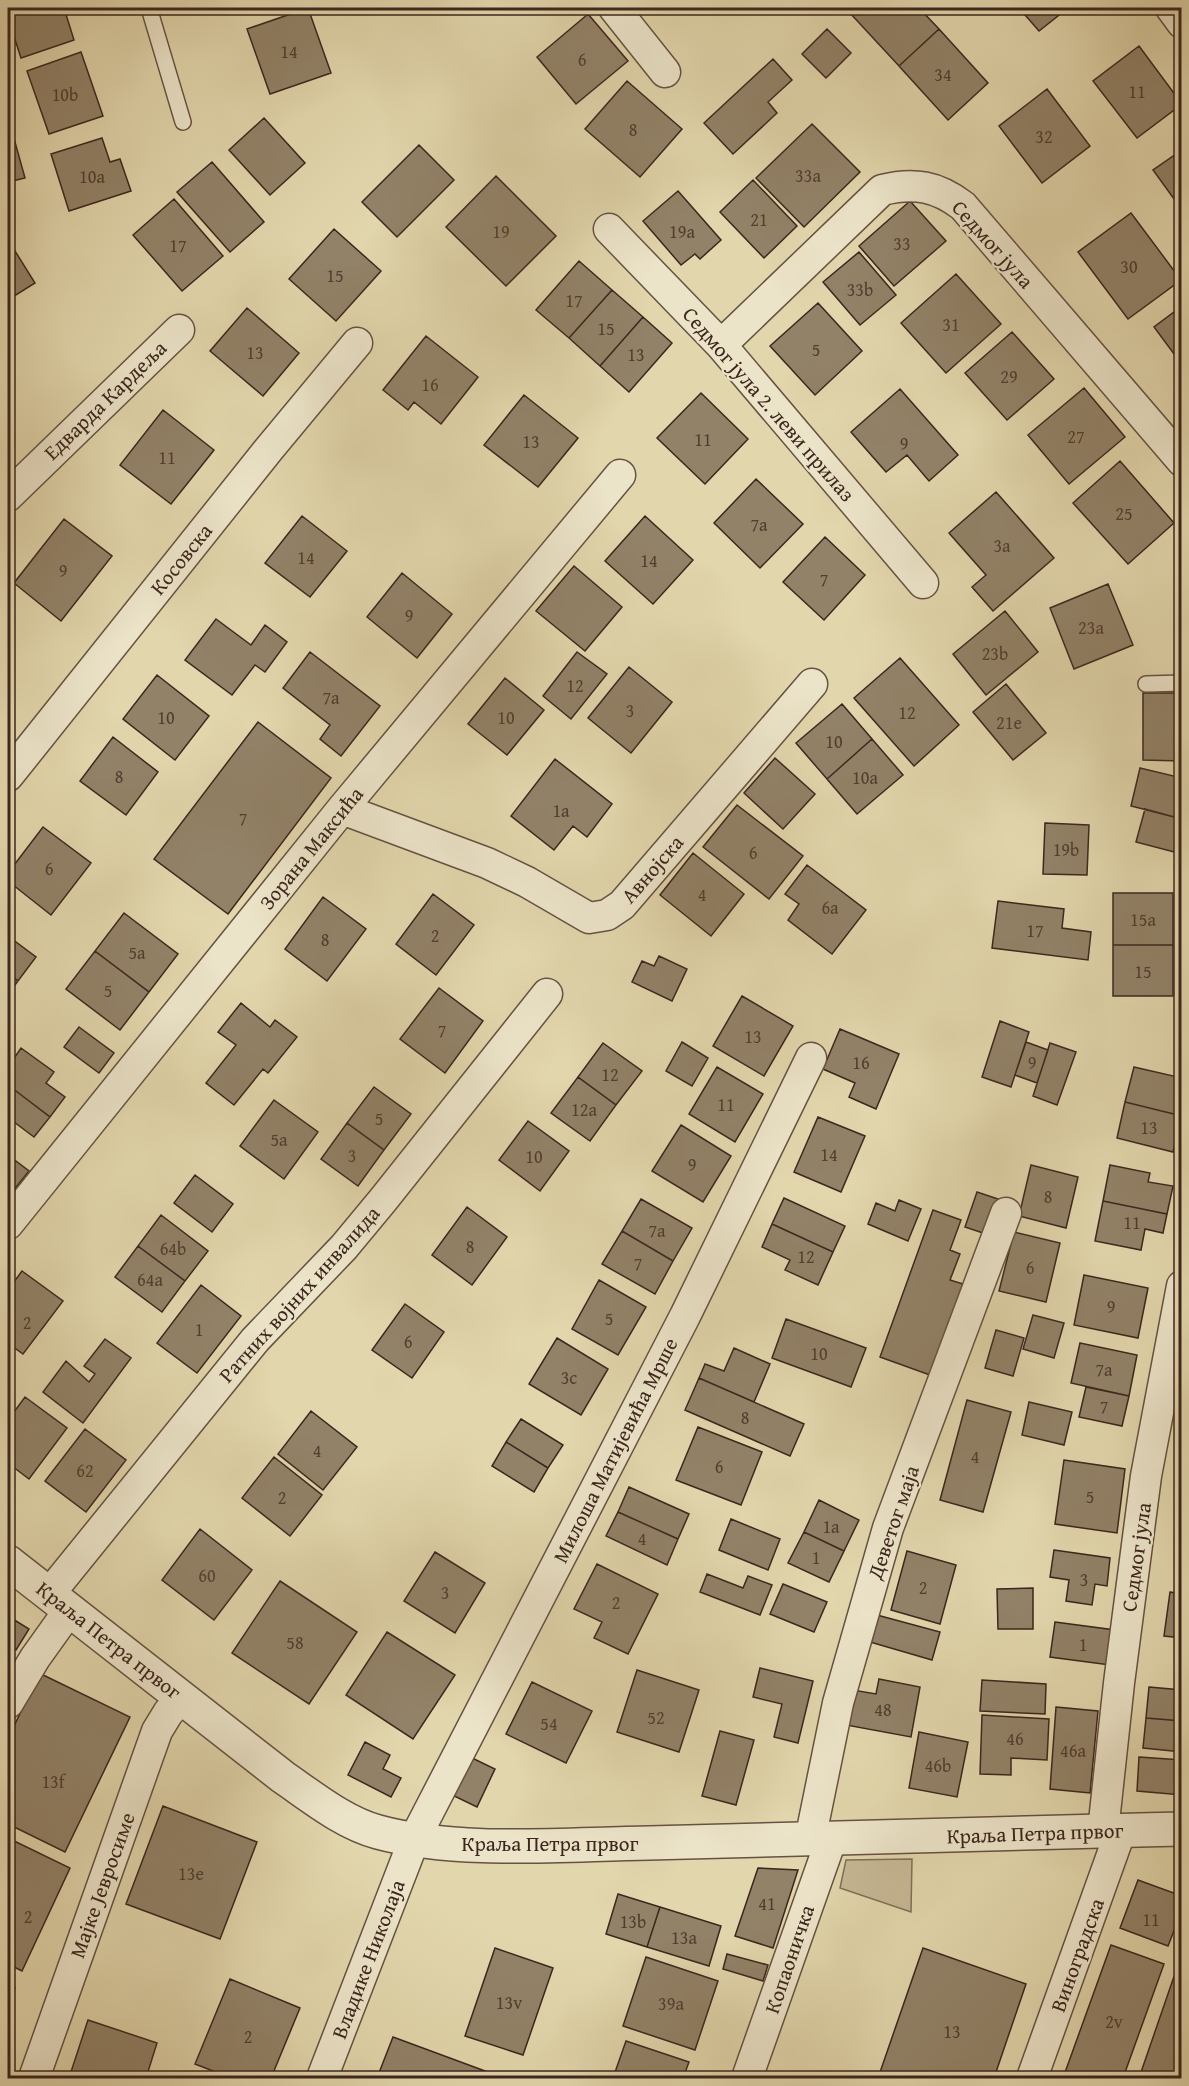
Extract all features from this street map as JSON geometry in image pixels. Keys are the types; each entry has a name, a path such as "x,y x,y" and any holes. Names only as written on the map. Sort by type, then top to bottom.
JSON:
{"street":[{"path":"614,8 665,72"},
{"path":"1171,8 1182,23"},
{"name":"Седмог јула","path":"721,345 882,190 903,184 926,186 946,193 963,206 1182,461"},
{"name":"Седмог јула 2. леви прилаз","path":"609,229 721,345 923,583"},
{"name":"Едварда Кардеља","path":"8,496 179,330"},
{"name":"Косовска","path":"8,776 269,448 357,343"},
{"name":"Зорана Максића","path":"8,1224 342,809 620,474"},
{"name":"Авнојска","path":"342,809 487,863 527,882 589,918 607,915 622,905 812,684"},
{"name":"Ратних војних инвалида","path":"8,1703 35,1658 60,1601 255,1340 344,1247 546,994"},
{"name":"Милоша Матијевића Мрше","path":"414,1840 685,1316 811,1058"},
{"name":"Деветог маја","path":"820,1840 838,1703 888,1528 1006,1213"},
{"name":"Седмог јула","path":"1112,1831 1119,1683 1146,1476 1182,1286"},
{"name":"Краља Петра првог","path":"8,1562 283,1777 331,1809 376,1832 414,1840 524,1844 820,1840 1182,1829"},
{"name":"Мајке Јевросиме","path":"34,2079 157,1731 168,1713 182,1697"},
{"name":"Виноградска","path":"1032,2079 1112,1831"},
{"name":"Владике Николаја","path":"322,2079 414,1840"},
{"name":"Копаоничка","path":"747,2079 820,1840"}],"lane":[{"path":"149,8 183,122"},
{"path":"1146,684 1182,683"}],"shaded area":[{"path":"912,1859 911,1912 840,1888 846,1860"}],"building":[{"path":"8,8 64,8 74,40 21,58 8,18"},
{"path":"308,8 331,73 270,94 247,29"},
{"path":"856,8 919,8 939,29 899,66 850,13"},
{"path":"1019,8 1068,8 1039,31"},
{"path":"588,14 628,61 576,104 537,57"},
{"path":"827,29 851,53 826,78 802,54"},
{"path":"939,29 988,83 948,120 899,66"},
{"path":"1139,46 1182,104 1137,138 1093,81"},
{"path":"81,52 103,116 49,134 27,71"},
{"path":"773,59 792,80 768,102 777,113 733,154 704,123"},
{"path":"627,81 682,129 640,177 585,129"},
{"path":"1047,89 1090,146 1042,183 999,126"},
{"path":"8,117 25,178 8,182"},
{"path":"264,118 305,163 270,195 229,150"},
{"path":"812,124 860,172 804,227 756,178"},
{"path":"102,138 110,162 120,159 131,191 69,211 51,154"},
{"path":"419,145 454,180 397,237 362,202"},
{"path":"1182,150 1182,210 1153,170"},
{"path":"212,162 264,222 230,252 177,192"},
{"path":"496,176 556,236 506,286 446,227"},
{"path":"753,180 797,226 764,258 720,212"},
{"path":"678,191 721,240 700,259 695,254 681,265 643,221"},
{"path":"174,199 223,256 182,291 133,235"},
{"path":"910,201 946,241 894,286 859,246"},
{"path":"1131,213 1181,280 1128,319 1078,252"},
{"path":"334,229 381,271 336,321 289,279"},
{"path":"10,243 35,283 8,300 8,244"},
{"path":"859,252 896,295 860,325 823,282"},
{"path":"579,261 612,290 569,338 536,310"},
{"path":"956,274 1001,324 946,373 901,323"},
{"path":"612,290 643,317 600,366 569,338"},
{"path":"818,303 862,351 815,395 770,346"},
{"path":"1182,306 1182,361 1180,362 1154,327"},
{"path":"247,308 299,353 263,396 210,351"},
{"path":"643,317 672,343 629,392 600,366"},
{"path":"1012,332 1054,379 1007,420 965,373"},
{"path":"426,336 478,377 441,424 414,402 408,410 383,390"},
{"path":"1084,388 1125,437 1069,484 1028,435"},
{"path":"900,389 958,455 929,481 907,455 886,472 851,432"},
{"path":"701,393 748,439 705,484 657,438"},
{"path":"524,395 578,438 538,487 484,445"},
{"path":"163,410 214,450 171,504 120,465"},
{"path":"1120,461 1174,523 1128,564 1073,503"},
{"path":"756,479 803,524 760,568 714,523"},
{"path":"996,492 1054,558 993,611 972,587 986,575 949,533"},
{"path":"302,516 347,551 310,597 265,563"},
{"path":"645,516 693,560 653,604 605,561"},
{"path":"64,519 112,556 61,621 14,583"},
{"path":"825,537 865,575 824,620 783,582"},
{"path":"1182,565 1182,583 1175,567"},
{"path":"574,566 622,607 585,651 536,611"},
{"path":"402,573 452,614 417,658 367,617"},
{"path":"1108,584 1133,645 1074,669 1050,608"},
{"path":"1005,611 1038,652 986,695 953,654"},
{"path":"216,619 251,645 265,625 287,642 265,672 255,665 232,695 185,660"},
{"path":"310,652 380,706 341,756 320,739 330,725 283,688"},
{"path":"577,652 607,674 571,719 543,696"},
{"path":"900,658 959,725 914,766 854,698"},
{"path":"629,667 672,702 631,753 588,718"},
{"path":"157,675 209,716 175,760 123,719"},
{"path":"505,678 544,710 507,755 468,724"},
{"path":"1006,684 1046,733 1013,760 973,712"},
{"path":"1143,693 1182,693 1182,761 1143,760"},
{"path":"842,704 872,739 827,779 796,743"},
{"path":"258,722 331,778 228,914 154,859"},
{"path":"113,737 158,772 126,815 80,781"},
{"path":"872,739 903,775 857,814 827,779"},
{"path":"775,758 815,794 783,829 744,793"},
{"path":"555,759 612,804 587,837 573,826 554,850 511,816"},
{"path":"1140,768 1182,778 1182,819 1131,806"},
{"path":"737,805 803,856 769,899 703,847"},
{"path":"1145,809 1182,819 1182,854 1136,842"},
{"path":"1045,823 1089,825 1087,875 1043,874"},
{"path":"43,827 91,863 51,915 8,881 8,873"},
{"path":"693,853 744,894 711,936 660,895"},
{"path":"807,865 866,910 832,954 788,920 799,904 785,894"},
{"path":"1113,893 1173,893 1173,945 1113,945"},
{"path":"433,894 474,925 436,975 396,944"},
{"path":"323,897 366,929 327,981 285,949"},
{"path":"998,901 1064,909 1062,928 1091,932 1088,960 992,948"},
{"path":"124,913 178,954 149,992 95,951"},
{"path":"8,936 36,957 18,981 8,973"},
{"path":"1113,945 1173,945 1173,996 1113,996"},
{"path":"95,951 149,992 120,1030 66,989"},
{"path":"659,956 687,969 672,1001 632,982 642,961 654,966"},
{"path":"8,973 18,981 8,995"},
{"path":"439,988 483,1021 445,1073 400,1039"},
{"path":"742,996 793,1026 764,1076 713,1046"},
{"path":"241,1003 270,1027 275,1020 297,1037 268,1073 263,1069 234,1105 206,1083 236,1045 218,1032"},
{"path":"1000,1021 1029,1032 1011,1087 982,1077"},
{"path":"79,1027 114,1053 99,1073 64,1047"},
{"path":"840,1029 899,1054 876,1109 849,1097 855,1083 823,1069"},
{"path":"682,1042 708,1058 692,1086 666,1071"},
{"path":"1026,1042 1048,1050 1037,1083 1015,1075"},
{"path":"603,1043 642,1071 616,1105 578,1077"},
{"path":"1050,1043 1076,1052 1057,1105 1033,1096"},
{"path":"21,1048 54,1072 46,1083 65,1097 50,1117 8,1085 8,1067"},
{"path":"717,1067 763,1094 735,1142 689,1114"},
{"path":"1134,1067 1182,1078 1182,1116 1125,1102"},
{"path":"578,1077 616,1105 590,1141 551,1113"},
{"path":"8,1085 50,1117 34,1137 14,1122 8,1131"},
{"path":"374,1087 411,1114 384,1150 347,1123"},
{"path":"274,1100 318,1132 284,1179 240,1146"},
{"path":"1125,1102 1182,1116 1173,1152 1117,1138"},
{"path":"818,1117 865,1136 841,1192 794,1172"},
{"path":"528,1121 569,1151 540,1191 499,1160"},
{"path":"347,1123 384,1150 358,1186 321,1159"},
{"path":"681,1125 731,1156 703,1202 652,1171"},
{"path":"8,1155 29,1171 9,1196 8,1194"},
{"path":"1031,1165 1078,1177 1066,1228 1019,1216"},
{"path":"1110,1165 1150,1173 1148,1182 1173,1186 1167,1214 1103,1201"},
{"path":"195,1175 233,1204 212,1232 174,1203"},
{"path":"977,1192 1001,1200 989,1235 965,1227"},
{"path":"784,1198 845,1226 833,1252 772,1224"},
{"path":"641,1199 692,1228 673,1261 622,1231"},
{"path":"899,1200 921,1209 908,1241 868,1224 876,1203 895,1211"},
{"path":"1103,1201 1167,1214 1163,1233 1145,1229 1141,1250 1095,1241"},
{"path":"467,1207 507,1237 472,1285 432,1255"},
{"path":"933,1210 961,1220 950,1250 960,1254 950,1280 963,1284 930,1375 880,1357"},
{"path":"161,1215 208,1251 185,1281 138,1246"},
{"path":"772,1224 833,1252 818,1285 785,1270 790,1260 762,1247"},
{"path":"622,1231 673,1261 655,1294 602,1264"},
{"path":"1014,1232 1060,1243 1046,1302 999,1291"},
{"path":"138,1246 185,1281 162,1312 115,1277"},
{"path":"22,1271 63,1301 23,1354 8,1343 8,1290"},
{"path":"1084,1275 1148,1288 1138,1338 1074,1325"},
{"path":"599,1280 646,1307 618,1355 572,1329"},
{"path":"201,1285 241,1316 197,1373 157,1343"},
{"path":"405,1304 444,1332 412,1378 372,1350"},
{"path":"1033,1315 1064,1323 1054,1358 1023,1349"},
{"path":"786,1319 866,1348 851,1387 772,1358"},
{"path":"996,1330 1024,1338 1013,1376 985,1368"},
{"path":"557,1338 608,1369 581,1415 529,1384"},
{"path":"105,1339 131,1358 83,1423 43,1392 66,1361 89,1382 95,1374 84,1366"},
{"path":"1080,1343 1137,1355 1129,1396 1071,1383"},
{"path":"734,1348 770,1364 754,1402 699,1378 705,1364 724,1371"},
{"path":"699,1378 804,1424 790,1456 685,1410"},
{"path":"1086,1387 1129,1396 1122,1426 1079,1417"},
{"path":"25,1397 67,1428 29,1479 8,1463 8,1420"},
{"path":"967,1400 1011,1412 983,1512 940,1500"},
{"path":"1029,1402 1072,1412 1064,1445 1022,1435"},
{"path":"311,1411 357,1447 323,1490 278,1454"},
{"path":"521,1419 563,1445 548,1468 506,1442"},
{"path":"698,1427 762,1452 741,1505 676,1480"},
{"path":"85,1429 126,1460 86,1512 45,1481"},
{"path":"506,1442 548,1468 534,1492 492,1466"},
{"path":"274,1457 322,1495 290,1536 242,1498"},
{"path":"1064,1460 1125,1469 1117,1533 1055,1524"},
{"path":"629,1487 689,1514 678,1539 618,1512"},
{"path":"819,1500 859,1520 844,1551 804,1532"},
{"path":"618,1512 678,1539 667,1565 606,1536"},
{"path":"731,1519 780,1539 768,1570 719,1550"},
{"path":"200,1529 252,1570 214,1620 162,1580"},
{"path":"804,1532 844,1551 829,1582 788,1563"},
{"path":"1054,1550 1110,1558 1107,1586 1095,1584 1092,1605 1066,1601 1069,1580 1050,1577"},
{"path":"907,1551 956,1565 940,1624 891,1610"},
{"path":"435,1552 485,1583 455,1633 404,1601"},
{"path":"597,1564 658,1594 628,1654 594,1638 602,1622 574,1609"},
{"path":"707,1574 743,1588 748,1576 772,1585 760,1615 700,1592"},
{"path":"280,1581 357,1632 309,1704 232,1653"},
{"path":"783,1584 827,1602 814,1632 770,1614"},
{"path":"1033,1588 1033,1629 998,1629 997,1589"},
{"path":"1170,1592 1182,1594 1182,1638 1164,1636"},
{"path":"877,1615 940,1632 932,1660 870,1642"},
{"path":"8,1616 29,1629 16,1650 8,1645"},
{"path":"1055,1622 1115,1630 1110,1665 1050,1657"},
{"path":"387,1632 455,1675 413,1739 346,1695"},
{"path":"760,1668 813,1681 798,1743 774,1737 782,1704 753,1697"},
{"path":"637,1670 699,1690 679,1752 617,1732"},
{"path":"39,1673 130,1717 65,1852 8,1824 8,1739"},
{"path":"879,1679 920,1687 911,1737 846,1725 853,1690 876,1694"},
{"path":"982,1680 1046,1684 1045,1714 980,1711"},
{"path":"532,1682 592,1711 566,1763 506,1734"},
{"path":"1149,1687 1182,1690 1182,1721 1146,1718"},
{"path":"1056,1707 1098,1711 1090,1793 1050,1789"},
{"path":"982,1715 1049,1719 1047,1760 1011,1758 1011,1775 980,1774"},
{"path":"1146,1718 1182,1721 1182,1752 1143,1748"},
{"path":"720,1731 754,1740 736,1805 702,1796"},
{"path":"919,1732 968,1742 957,1797 909,1788"},
{"path":"365,1742 390,1755 383,1769 401,1778 391,1797 348,1775"},
{"path":"470,1757 495,1769 477,1807 452,1795"},
{"path":"1139,1757 1182,1760 1182,1795 1137,1791"},
{"path":"163,1806 257,1842 220,1939 126,1904"},
{"path":"8,1838 70,1868 22,1971 8,1964"},
{"path":"758,1868 798,1870 773,1948 735,1936"},
{"path":"1138,1880 1182,1896 1182,1910 1168,1946 1120,1928"},
{"path":"618,1894 660,1907 647,1947 606,1934"},
{"path":"660,1907 721,1926 709,1966 647,1947"},
{"path":"1111,1945 1164,1964 1123,2078 1063,2078"},
{"path":"495,1948 553,1968 523,2055 465,2036"},
{"path":"923,1948 1026,1984 994,2078 878,2078"},
{"path":"727,1954 768,1965 763,1981 723,1969"},
{"path":"646,1957 718,1981 695,2050 623,2026"},
{"path":"1179,1962 1182,1963 1182,2078 1139,2078"},
{"path":"230,1979 300,2008 271,2078 231,2078 195,2064"},
{"path":"8,1984 15,1988 8,2004"},
{"path":"88,2020 157,2043 146,2078 69,2078"},
{"path":"393,2037 504,2078 377,2078"},
{"path":"626,2041 689,2062 683,2078 613,2078"}]}
